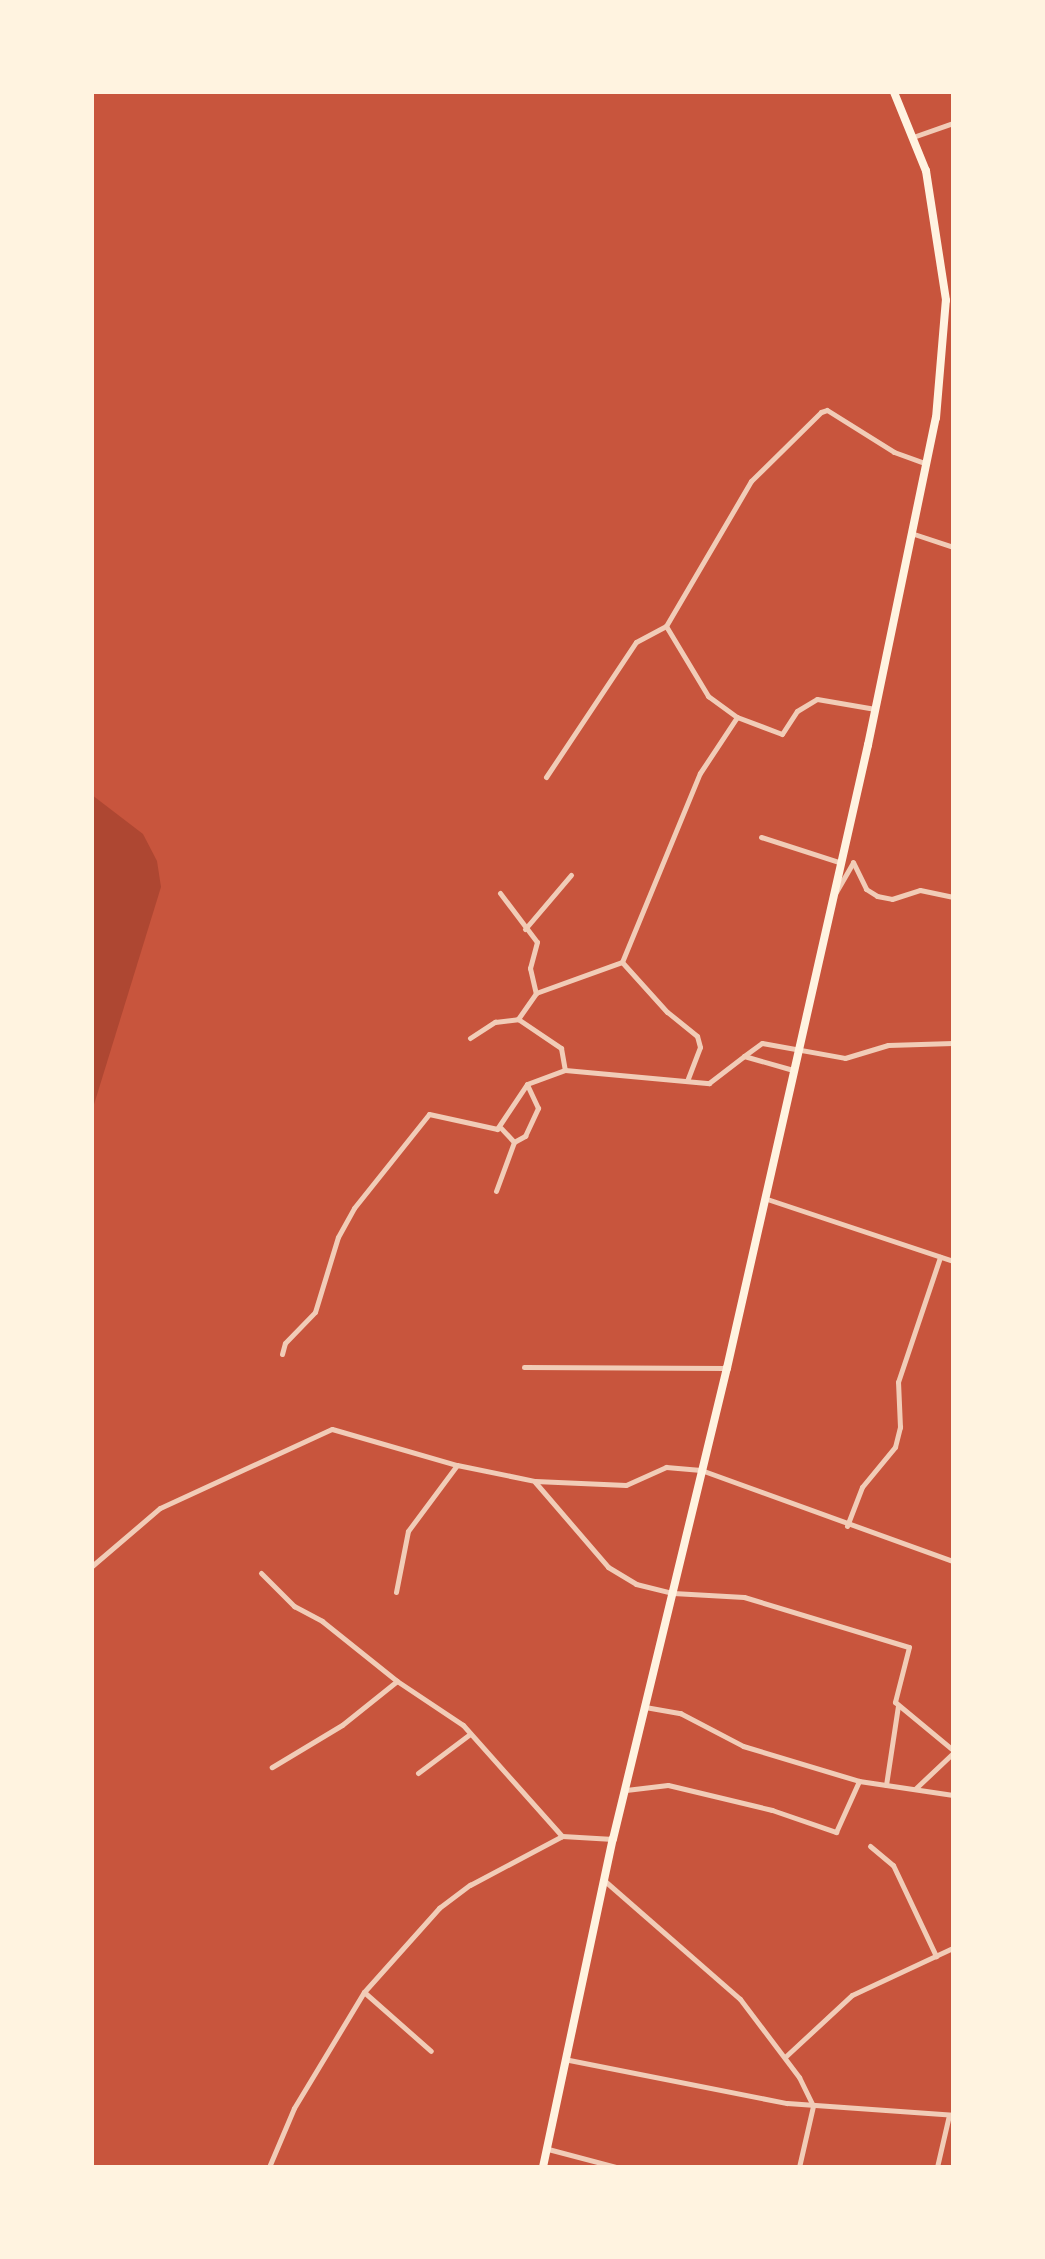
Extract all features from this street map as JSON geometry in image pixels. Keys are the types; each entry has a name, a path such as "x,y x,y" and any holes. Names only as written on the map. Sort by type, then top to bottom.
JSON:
{"main road":[{"path":"543,2167 569,2060 613,1839 727,1368 928,465 949,333 950,299 934,206 913,137 894,92"}],"street":[{"path":"913,137 953,123"},
{"path":"546,777 636,642 666,626 751,481 821,412 827,410 894,452 928,465"},
{"path":"914,534 953,547"},
{"path":"666,626 708,696 737,717 782,734 797,711 817,699 875,709"},
{"path":"518,1019 536,993 622,962 700,773 737,717"},
{"path":"761,837 839,862"},
{"path":"832,893 838,891 853,862 866,889 877,896 892,899 920,890 953,897"},
{"path":"525,929 571,875"},
{"path":"500,893 537,942 530,968 536,993"},
{"path":"622,962 667,1012 697,1036 700,1047 687,1081"},
{"path":"470,1038 495,1022 518,1019 561,1048 565,1070"},
{"path":"501,1128 527,1084 565,1070 709,1083 762,1043 845,1058 888,1045 953,1043"},
{"path":"744,1056 793,1070"},
{"path":"496,1191 514,1142 525,1136 538,1108 527,1084"},
{"path":"282,1354 285,1343 315,1312 338,1237 354,1208 421,1121 437,1112 483,1128 501,1128 514,1142"},
{"path":"763,1198 953,1261"},
{"path":"847,1526 862,1487 895,1447 900,1427 898,1382 940,1257"},
{"path":"524,1367 727,1368"},
{"path":"92,1566 160,1508 332,1429 457,1465 535,1481 626,1485 666,1467 701,1470 771,1493 847,1526 953,1561"},
{"path":"396,1592 408,1531 457,1465"},
{"path":"535,1481 608,1567 636,1584 673,1593 744,1597 909,1647 910,1659 895,1697 898,1705 953,1752 915,1789"},
{"path":"261,1573 294,1606 322,1621 397,1681 440,1706 470,1734 562,1836"},
{"path":"272,1767 342,1725 397,1681"},
{"path":"886,1785 898,1705"},
{"path":"645,1707 680,1713 743,1746 859,1781 953,1795"},
{"path":"418,1773 470,1734"},
{"path":"626,1790 668,1785 772,1810 836,1832 859,1781"},
{"path":"269,2167 294,2108 364,1992 439,1908 470,1885 562,1836 613,1839"},
{"path":"870,1846 893,1865 936,1956"},
{"path":"606,1882 740,1999 785,2057 813,2106 799,2167"},
{"path":"785,2057 852,1995 953,1948"},
{"path":"364,1992 431,2051"},
{"path":"569,2060 813,2106 951,2115 937,2167"},
{"path":"548,2149 616,2167"}],"shaded area":[{"path":"92,795 143,834 157,861 161,887 92,1111"}]}
